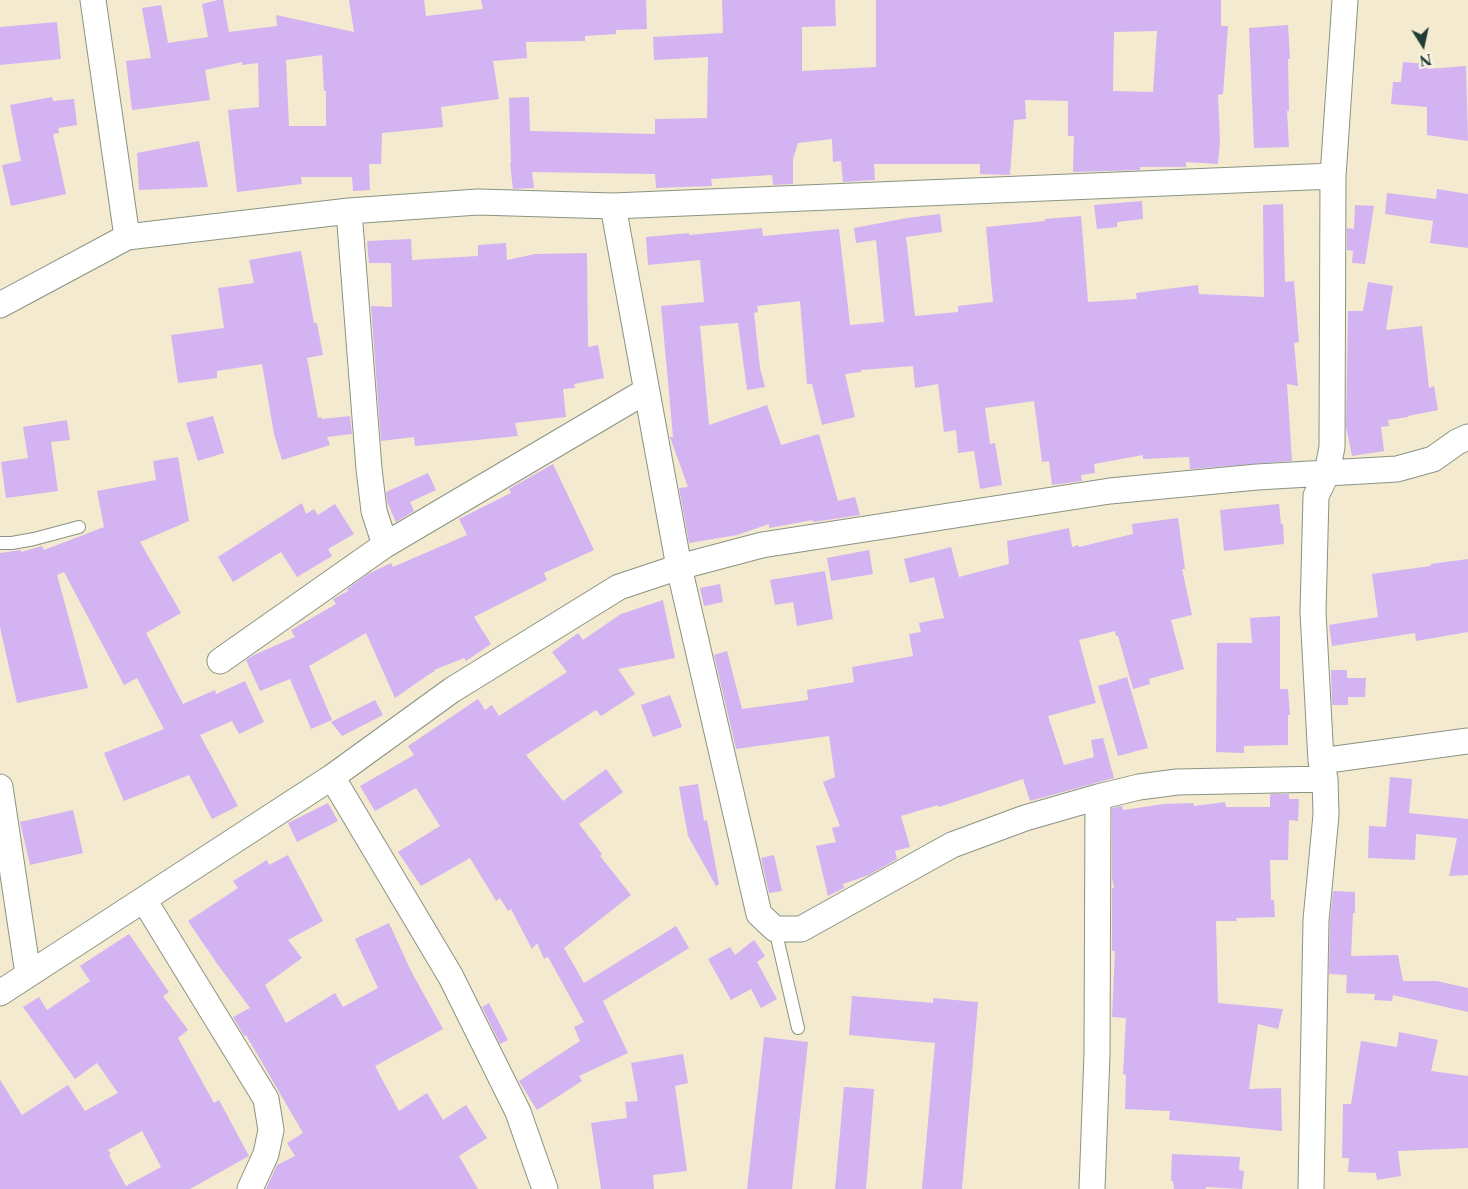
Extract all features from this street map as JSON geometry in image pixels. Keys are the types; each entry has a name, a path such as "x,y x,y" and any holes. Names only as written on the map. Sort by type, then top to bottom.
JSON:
{"street":[{"path":"93,0 127,237"},
{"path":"1311,1189 1316,920 1326,815 1313,612 1316,496 1327,473 1332,447 1330,424 1333,176 1345,0"},
{"path":"0,305 127,237 349,211 478,202 613,206 1333,176"},
{"path":"613,206 679,567 759,914 775,929 801,929 952,845 1025,818 1098,797 1139,787 1177,782 1323,770 1468,741"},
{"path":"349,211 369,469 374,510 385,545"},
{"path":"220,660 385,545 646,391"},
{"path":"0,994 332,777 452,690 619,587 679,567 762,545 1110,491 1257,477 1397,469 1433,459 1457,442 1468,437"},
{"path":"332,777 451,977 518,1112 545,1189"},
{"path":"0,787 28,974"},
{"path":"1092,1189 1097,1054 1098,797"},
{"path":"144,900 266,1099 271,1130 266,1154 250,1189"}],"lane":[{"path":"0,543 34,539 79,527"},
{"path":"775,929 798,1028"}],"building":[{"path":"223,0 229,32 277,26 276,15 354,32 349,0 424,0 426,16 483,9 481,0 646,0 647,29 616,30 616,34 585,36 585,41 526,42 527,58 493,61 499,99 441,107 443,127 382,133 381,164 369,164 370,190 353,191 352,177 301,177 302,184 237,192 228,110 259,107 258,63 242,65 242,62 205,70 210,100 132,110 126,61 151,58 142,8 161,5 168,43 208,37 202,4","holes":["322,55 324,91 326,91 326,126 289,126 286,60"]},
{"path":"722,0 835,0 836,26 802,27 802,71 876,67 876,0 1221,0 1221,26 1228,26 1223,94 1218,95 1220,142 1218,164 1186,162 1186,167 1140,167 1140,170 1073,172 1074,136 1068,136 1068,101 1025,100 1026,119 1014,120 1010,175 980,174 980,164 874,164 875,180 843,182 841,161 833,162 832,139 798,143 793,159 793,184 773,185 772,175 711,179 712,186 656,188 655,174 532,172 534,188 513,189 510,163 509,98 529,97 530,131 655,134 655,119 707,118 708,57 654,60 653,37 723,33","holes":["1157,31 1153,92 1113,91 1114,32"]},
{"path":"57,22 61,59 0,65 0,27"},
{"path":"1288,25 1290,59 1288,59 1289,111 1287,111 1289,147 1254,148 1249,28"},
{"path":"1403,62 1427,64 1427,69 1466,66 1468,141 1427,135 1427,107 1391,104 1393,82 1401,82"},
{"path":"52,97 53,101 74,99 77,125 58,128 59,133 53,134 66,194 11,206 2,165 21,161 10,105"},
{"path":"199,141 208,187 139,190 137,153"},
{"path":"1437,189 1468,194 1468,248 1430,243 1433,221 1385,214 1387,193 1436,199"},
{"path":"1142,201 1143,219 1117,222 1117,227 1097,229 1094,205"},
{"path":"1283,204 1285,282 1294,281 1299,342 1294,343 1298,386 1287,384 1292,461 1190,469 1189,457 1143,459 1143,455 1094,464 1095,473 1081,475 1082,481 1052,485 1049,461 1042,462 1034,401 985,408 990,444 995,443 1002,485 980,489 974,451 958,453 956,430 944,432 938,384 915,388 913,366 861,370 861,372 845,374 855,417 822,425 812,384 807,384 800,301 757,306 758,312 754,313 760,368 765,387 747,390 738,323 700,326 709,425 767,405 781,445 819,434 838,501 855,497 860,515 813,522 813,520 769,528 769,524 737,535 689,543 679,488 688,487 670,437 673,437 661,306 704,302 700,260 648,265 646,237 762,228 763,236 839,229 850,325 884,322 876,240 856,243 854,228 940,214 942,232 906,237 915,316 958,312 958,306 993,302 986,227 1081,216 1088,302 1137,299 1136,293 1198,285 1199,294 1264,297 1263,205"},
{"path":"1355,205 1374,206 1365,264 1352,263 1353,251 1347,250 1347,228 1354,229"},
{"path":"411,239 412,260 478,256 478,245 506,243 507,260 535,254 587,253 588,347 598,345 604,378 574,384 575,388 563,389 566,417 515,423 518,436 415,446 414,437 381,441 371,306 392,307 391,263 369,263 367,241"},
{"path":"301,251 314,323 317,323 323,355 307,358 318,418 350,416 352,434 327,437 330,445 282,460 274,434 262,364 217,371 217,378 178,383 171,335 224,328 218,288 254,283 249,260"},
{"path":"1368,282 1393,286 1386,330 1422,326 1429,388 1434,386 1438,410 1388,420 1389,426 1381,427 1384,451 1352,456 1346,427 1348,311 1363,311"},
{"path":"213,416 224,453 198,461 186,423"},
{"path":"67,420 70,440 51,442 58,491 6,498 1,462 28,458 23,427"},
{"path":"178,457 189,521 140,542 181,613 146,633 183,704 215,690 216,694 245,681 264,722 239,734 232,721 200,735 238,806 212,819 189,775 124,801 104,753 164,729 137,678 124,685 64,572 57,575 88,688 17,703 0,627 0,553 21,550 21,552 42,546 44,550 104,527 97,491 156,480 153,461"},
{"path":"553,464 594,550 544,573 547,580 474,617 491,644 466,661 464,658 434,670 395,698 366,633 309,666 332,720 311,729 290,679 260,691 246,660 295,637 291,630 336,604 333,599 348,591 347,589 368,574 391,563 393,567 467,535 459,519 511,493 509,489"},
{"path":"428,473 436,490 410,502 414,511 396,522 387,502 386,492"},
{"path":"302,503 306,514 314,509 318,515 335,504 354,534 328,549 332,556 297,577 281,552 233,582 218,557"},
{"path":"1279,504 1284,544 1224,551 1220,510"},
{"path":"1178,518 1185,569 1182,569 1192,615 1171,620 1184,669 1149,679 1150,684 1133,689 1115,631 1079,640 1096,703 1048,716 1064,765 1094,757 1091,740 1103,738 1114,778 1030,801 1023,779 939,807 938,805 901,816 910,847 895,851 897,859 869,875 843,884 844,888 828,896 816,846 836,842 832,828 840,826 823,782 835,777 829,736 736,749 714,655 727,651 742,709 808,700 807,690 854,682 852,667 913,656 909,634 921,632 919,623 944,618 934,577 910,583 904,559 951,547 959,577 1009,564 1007,541 1069,528 1072,547 1078,545 1079,547 1133,534 1132,524"},
{"path":"869,550 873,574 831,581 827,558"},
{"path":"1468,559 1468,632 1416,641 1415,633 1332,646 1329,625 1378,617 1372,574"},
{"path":"825,571 833,619 797,626 793,602 775,605 770,580"},
{"path":"720,584 723,602 704,606 700,588"},
{"path":"663,600 675,658 618,669 635,694 601,716 596,710 526,755 563,801 606,769 623,792 579,824 602,854 600,856 631,895 564,948 584,983 676,926 689,948 603,1001 628,1053 579,1076 582,1081 537,1110 519,1081 580,1041 574,1027 584,1022 548,957 544,959 537,943 532,949 511,909 508,911 500,898 496,901 470,858 421,886 398,852 440,826 416,788 375,811 360,786 414,755 408,746 478,699 485,710 492,705 499,716 567,672 552,652 578,633 583,640 621,614"},
{"path":"1280,616 1280,689 1288,689 1290,715 1288,715 1288,745 1244,746 1244,753 1216,752 1217,643 1252,643 1250,618"},
{"path":"1331,670 1347,670 1347,678 1366,678 1365,697 1348,697 1348,705 1332,705"},
{"path":"1127,677 1148,748 1118,756 1098,686"},
{"path":"670,695 682,727 653,737 641,705"},
{"path":"375,700 383,715 342,736 331,722"},
{"path":"1390,777 1412,779 1409,813 1468,819 1468,875 1449,876 1457,838 1416,834 1415,860 1368,858 1369,826 1386,827"},
{"path":"698,784 704,821 707,820 719,884 716,886 688,836 679,787"},
{"path":"1270,794 1289,794 1289,799 1299,799 1298,821 1289,820 1288,860 1270,860 1271,900 1274,900 1275,917 1236,918 1237,921 1216,921 1218,1003 1283,1009 1278,1029 1258,1024 1249,1089 1281,1088 1282,1131 1169,1120 1170,1111 1125,1109 1126,1075 1123,1074 1126,1018 1112,1017 1115,951 1112,951 1112,888 1114,888 1112,878 1112,808 1122,806 1123,810 1164,804 1193,803 1194,806 1225,802 1226,807 1270,807"},
{"path":"328,803 338,821 297,842 288,823"},
{"path":"73,810 83,853 30,865 20,822"},
{"path":"288,855 323,921 288,940 302,958 265,985 286,1023 335,993 343,1007 378,988 355,939 389,923 411,971 443,1029 375,1066 399,1111 427,1093 443,1120 466,1105 487,1138 459,1156 478,1189 266,1189 277,1165 295,1156 287,1143 303,1133 246,1035 244,1036 233,1017 250,1008 188,921 238,888 233,881 267,860 269,865"},
{"path":"774,855 782,891 769,893 761,858"},
{"path":"1333,891 1355,892 1351,956 1398,955 1403,981 1437,981 1468,988 1468,1012 1393,995 1392,1001 1374,1000 1375,994 1346,993 1347,975 1329,974 1330,921"},
{"path":"129,934 169,992 163,996 188,1030 178,1038 214,1103 219,1100 249,1156 190,1189 0,1189 0,1080 22,1115 68,1085 85,1111 118,1093 97,1063 75,1079 23,1007 39,997 47,1010 90,981 80,966","holes":["142,1131 161,1167 126,1186 108,1150"]},
{"path":"754,940 765,956 757,962 777,999 761,1008 751,989 731,1000 708,959 730,947 735,955"},
{"path":"852,996 933,1003 933,998 978,1002 962,1189 922,1189 935,1043 849,1035"},
{"path":"489,1003 508,1040 500,1044 482,1007"},
{"path":"1399,1032 1438,1040 1431,1071 1468,1076 1468,1148 1398,1151 1401,1176 1377,1180 1376,1173 1348,1172 1349,1158 1342,1158 1343,1104 1351,1104 1361,1041 1397,1047"},
{"path":"764,1037 808,1042 792,1189 747,1189"},
{"path":"683,1054 688,1083 675,1086 687,1171 653,1175 654,1189 601,1189 591,1123 627,1118 625,1102 638,1101 631,1063"},
{"path":"844,1087 874,1089 866,1189 835,1189"},
{"path":"1172,1154 1240,1157 1239,1170 1244,1171 1242,1189 1206,1187 1206,1189 1174,1189 1173,1181 1171,1181"}]}
